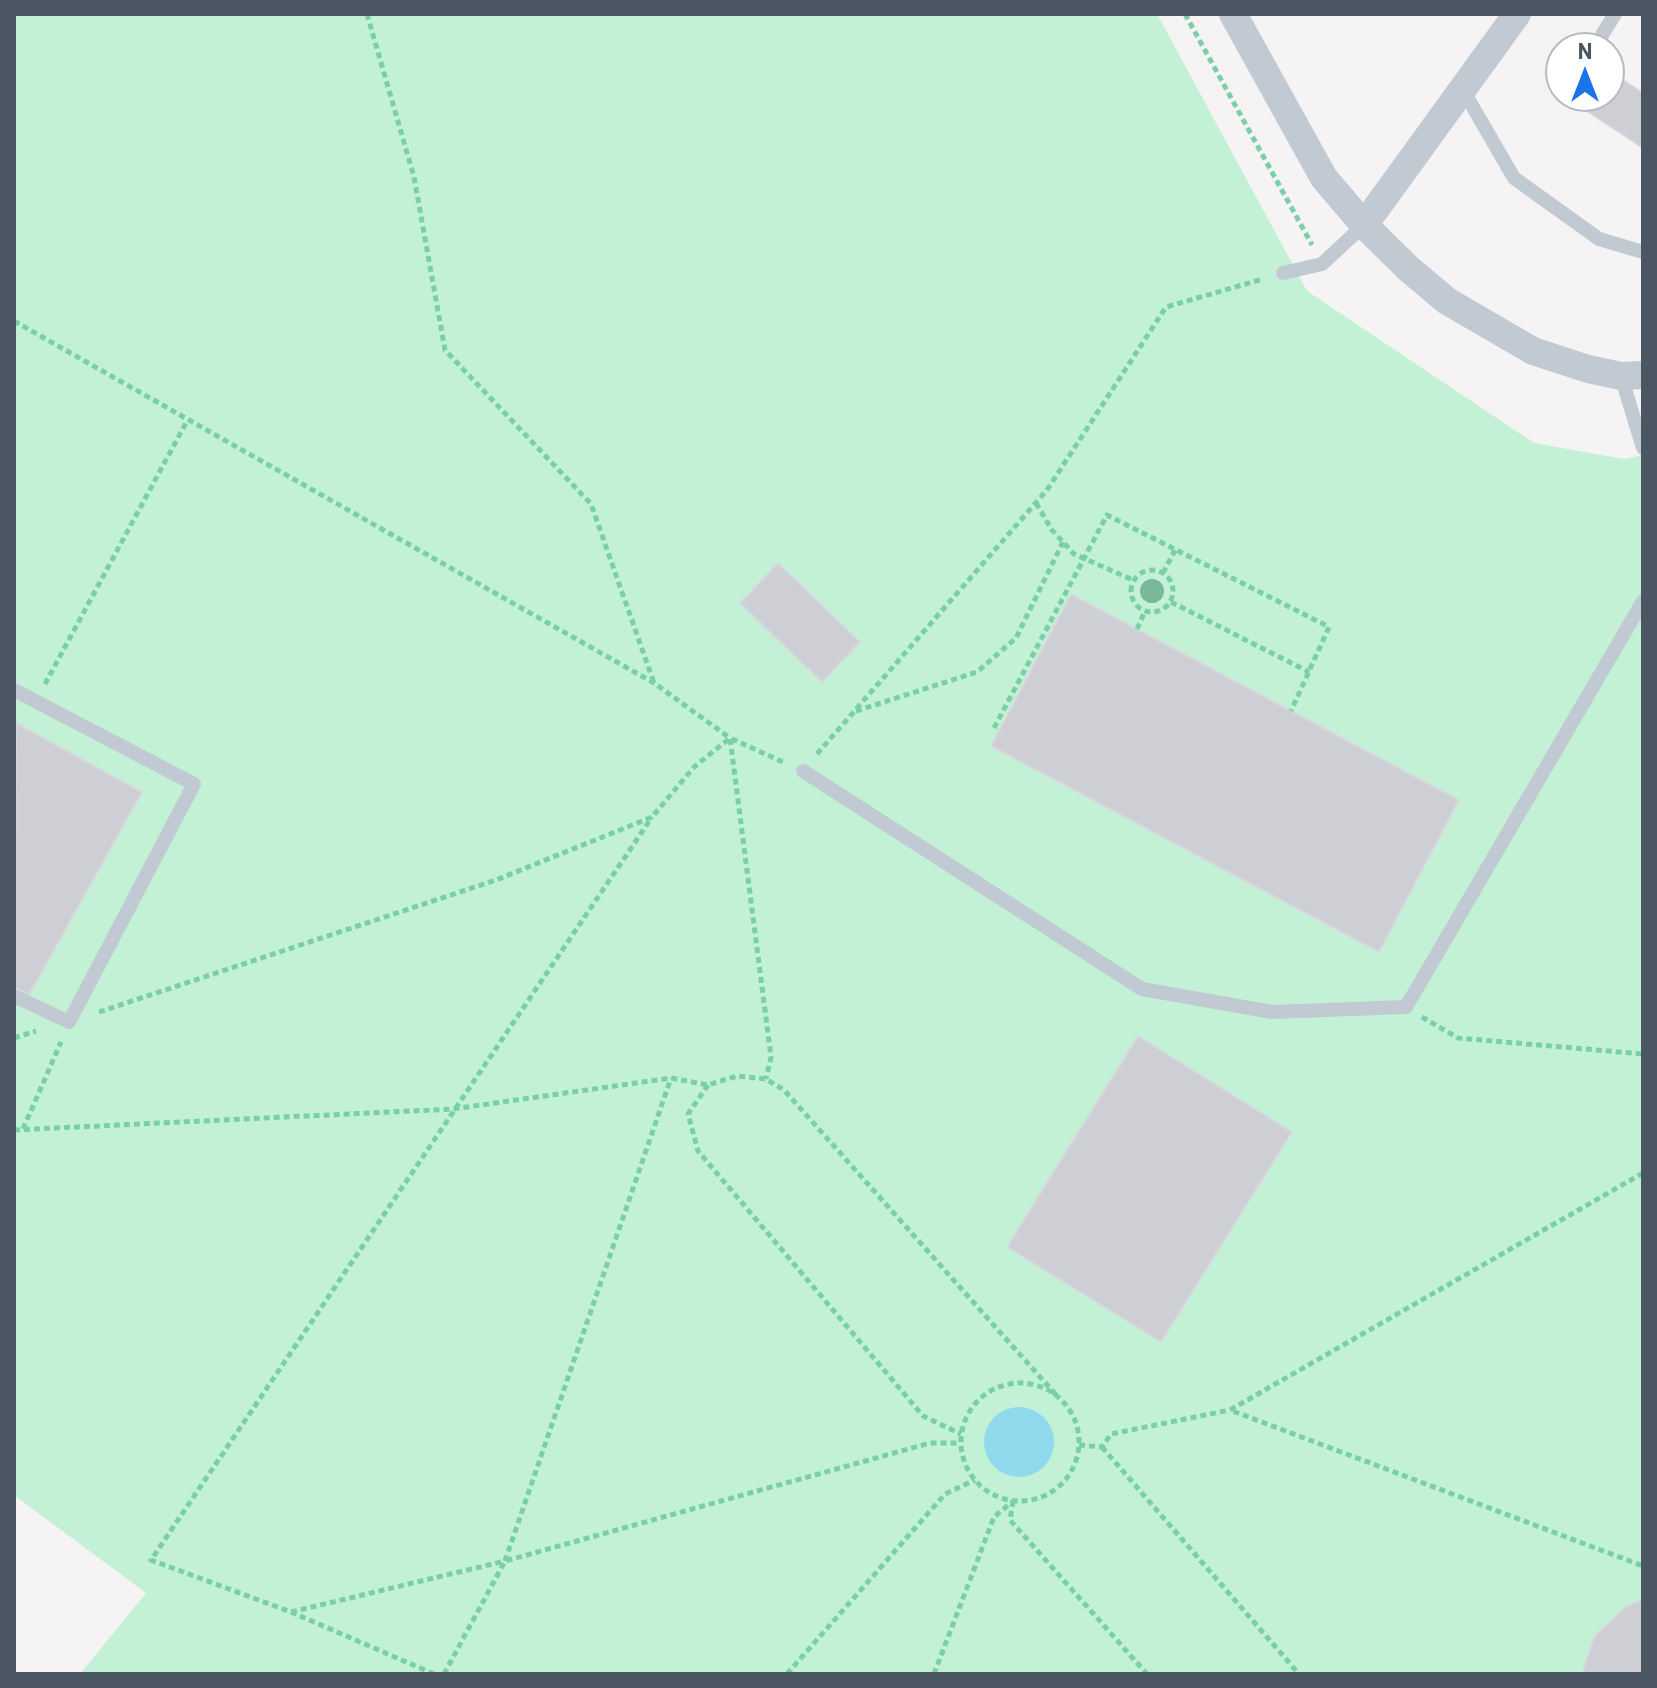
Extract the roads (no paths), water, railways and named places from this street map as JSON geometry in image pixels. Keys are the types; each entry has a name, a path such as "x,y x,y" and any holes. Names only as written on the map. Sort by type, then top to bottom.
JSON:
{"street":[{"path":"1233,14 1324,178 1364,225 1409,269 1459,308 1533,351 1632,376"},
{"path":"1364,225 1517,14"}],"lane":[{"path":"1604,32 1615,14"},
{"path":"1463,90 1514,178 1599,239 1643,252"},
{"path":"1283,273 1322,264 1364,225"},
{"path":"1632,376 1643,448"},
{"path":"803,771 1142,989 1272,1012 1406,1007 1643,601"},
{"path":"14,690 194,784 69,1022 14,996"}],"water":[{"path":"1019,1407 1044,1417 1054,1442 1044,1467 1019,1477 994,1467 984,1442 994,1417"}]}
